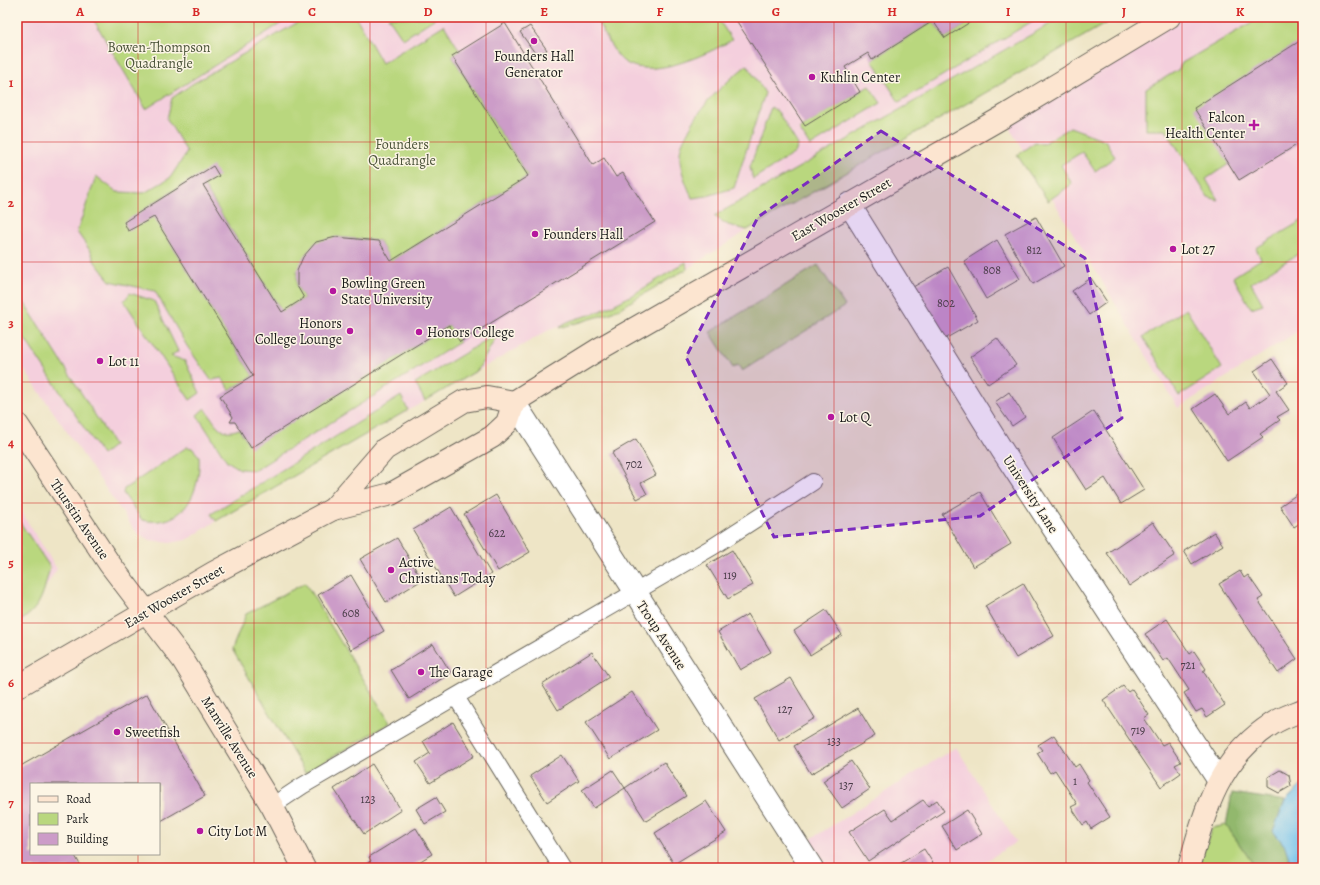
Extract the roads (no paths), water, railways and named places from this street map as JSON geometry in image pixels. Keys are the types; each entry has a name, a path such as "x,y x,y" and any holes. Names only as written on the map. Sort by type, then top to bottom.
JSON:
{"main road":[{"name":"East Wooster Street","path":"17,687 213,573 333,509 391,494 492,437 507,423 514,402 599,349 849,204 1003,117 1169,17"},
{"name":"East Wooster Street","path":"333,509 384,448 464,401 486,398 514,402"},
{"name":"Thurstin Avenue","path":"17,424 109,563 146,612"},
{"name":"Manville Avenue","path":"146,612 182,660 272,806 304,868"},
{"path":"1189,868 1206,810 1219,780 1234,757 1246,743 1273,723 1303,710"}],"street":[{"name":"University Lane","path":"849,204 1002,450 1219,780"},
{"name":"Troup Avenue","path":"514,402 812,868"}],"lane":[{"path":"272,806 302,786 635,593 744,527 813,482"},
{"path":"456,697 562,868"}],"water":[{"path":"1303,784 1303,868 1292,868 1285,846 1273,831 1285,801"}],"place":[{"name":"Founders Hall Generator","path":"534,41"},
{"name":"Kuhlin Center","path":"812,77"},
{"name":"Falcon Health Center","path":"1254,125"},
{"name":"Founders Hall","path":"535,234"},
{"name":"Lot 27","path":"1173,249"},
{"name":"Bowling Green State University","path":"333,291"},
{"name":"Honors College Lounge","path":"350,331"},
{"name":"Honors College","path":"419,332"},
{"name":"Lot 11","path":"100,361"},
{"name":"Lot Q","path":"831,417"},
{"name":"Active Christians Today","path":"391,570"},
{"name":"The Garage","path":"421,672"},
{"name":"Sweetfish","path":"117,732"},
{"name":"City Lot M","path":"200,831"}],"park label":[{"name":"Bowen-Thompson Quadrangle","path":"159,56"},
{"name":"Founders Quadrangle","path":"402,152"}]}
